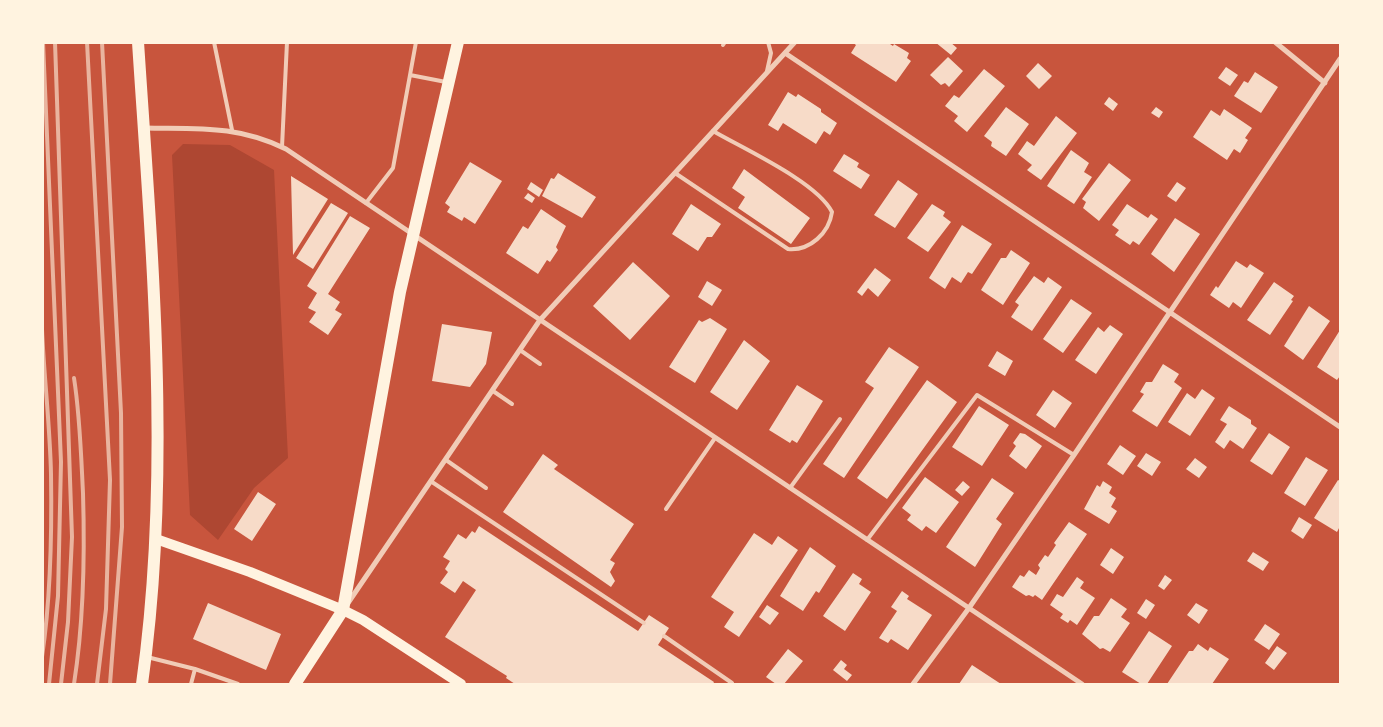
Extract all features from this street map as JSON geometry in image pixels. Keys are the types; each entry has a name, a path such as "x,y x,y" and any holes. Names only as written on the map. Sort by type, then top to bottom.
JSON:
{"main road":[{"path":"138,42 158,374 156,539 142,684"},
{"path":"294,684 343,610 400,292 458,42"},
{"path":"156,539 250,572 343,610 363,620 461,684"}],"street":[{"path":"343,610 432,482 540,320 795,42"},
{"path":"1275,42 1325,83"},
{"path":"785,53 1340,427"},
{"path":"913,684 969,608 1172,313 1340,59"},
{"path":"144,128 232,130 266,139 282,147 1082,684"}],"lane":[{"path":"214,42 232,130"},
{"path":"282,147 287,42"},
{"path":"366,203 393,168 416,42"},
{"path":"766,74 771,52 768,42"},
{"path":"410,75 449,83"},
{"path":"675,173 788,249 806,247 826,232 832,212 827,203 808,186 713,131"},
{"path":"520,350 540,364"},
{"path":"492,391 512,404"},
{"path":"867,540 977,395 1074,455"},
{"path":"790,488 840,419"},
{"path":"666,510 715,438"},
{"path":"446,460 486,488"},
{"path":"432,482 644,623"},
{"path":"664,636 731,684"},
{"path":"146,657 195,669 238,684"},
{"path":"190,684 195,669"},
{"path":"221,684 223,679"}],"shaded area":[{"path":"183,144 230,145 274,170 288,458 254,488 218,540 190,515 172,155"}],"building":[{"path":"852,42 887,42 893,46 894,44 909,53 907,58 911,61 896,82 851,53 856,45"},
{"path":"935,42 950,42 957,48 951,55"},
{"path":"948,57 963,71 949,87 945,83 941,85 930,75"},
{"path":"1038,63 1052,76 1039,89 1026,76"},
{"path":"1226,67 1238,75 1230,86 1218,78"},
{"path":"984,69 1005,86 967,132 954,121 958,116 945,106 954,95 959,98"},
{"path":"1255,72 1278,87 1261,113 1234,96 1244,81 1248,83"},
{"path":"788,92 796,97 798,94 821,109 821,112 837,123 830,135 824,131 816,144 783,123 778,131 768,125"},
{"path":"1109,97 1118,104 1113,111 1104,104"},
{"path":"1006,107 1029,124 1006,156 991,146 992,142 984,136"},
{"path":"1156,107 1163,112 1159,118 1151,113"},
{"path":"1224,109 1252,128 1245,138 1248,140 1240,153 1234,149 1227,160 1193,137 1211,110 1220,116"},
{"path":"1056,116 1077,133 1041,180 1027,170 1032,165 1018,154 1027,141 1034,146"},
{"path":"1071,150 1089,163 1084,172 1092,177 1074,204 1047,186"},
{"path":"844,154 859,163 857,167 870,175 861,189 833,171"},
{"path":"470,162 502,181 475,224 464,217 462,221 447,212 450,207 445,203"},
{"path":"1109,163 1131,180 1099,221 1083,208 1086,202 1082,199"},
{"path":"744,169 810,218 791,244 738,208 745,197 732,188"},
{"path":"558,173 596,197 582,218 542,196 551,178 554,179"},
{"path":"291,176 328,199 293,255"},
{"path":"898,180 918,194 895,228 874,215"},
{"path":"531,182 543,190 539,197 527,189"},
{"path":"1177,182 1186,188 1176,202 1167,196"},
{"path":"528,193 535,198 532,203 524,198"},
{"path":"331,203 348,213 313,269 296,258"},
{"path":"691,204 721,224 712,237 707,237 698,251 672,234"},
{"path":"932,204 945,212 943,216 951,222 928,252 907,238"},
{"path":"1127,204 1148,218 1151,214 1158,219 1139,245 1133,241 1130,245 1115,235 1119,230 1112,225"},
{"path":"541,209 566,226 556,247 558,250 550,262 547,260 538,274 506,253 523,226 528,229"},
{"path":"350,216 370,228 328,294 340,302 335,310 342,314 328,335 309,322 316,312 308,308 317,293 307,286"},
{"path":"1175,218 1200,234 1174,272 1151,254"},
{"path":"962,225 992,244 972,274 968,272 961,283 952,277 945,289 929,278"},
{"path":"1011,250 1030,263 1003,305 981,290 1001,258 1006,258"},
{"path":"1236,261 1247,268 1250,264 1264,273 1241,308 1233,302 1229,308 1210,295 1216,286 1218,288"},
{"path":"633,262 670,296 630,340 593,306"},
{"path":"875,268 891,280 878,297 868,288 862,296 857,292"},
{"path":"1034,276 1044,283 1048,277 1062,287 1032,331 1011,317 1019,305 1015,302"},
{"path":"707,281 722,290 712,306 698,297"},
{"path":"1274,282 1294,296 1291,300 1293,301 1270,335 1247,320"},
{"path":"1071,299 1092,313 1063,353 1043,339"},
{"path":"1309,306 1330,321 1303,360 1284,346"},
{"path":"710,318 727,329 695,383 669,367 699,320 702,322"},
{"path":"442,324 492,332 486,364 470,387 432,381"},
{"path":"1110,325 1123,334 1096,374 1075,360 1098,327 1104,332"},
{"path":"1340,330 1340,376 1337,380 1317,367"},
{"path":"744,340 770,361 737,410 710,392"},
{"path":"889,347 919,367 844,478 823,464 874,388 865,382"},
{"path":"997,351 1013,361 1005,376 988,366"},
{"path":"1163,364 1179,374 1174,382 1182,388 1157,427 1132,411 1144,394 1140,392 1146,382 1152,382"},
{"path":"927,380 957,402 887,499 857,478"},
{"path":"797,385 823,401 797,443 792,440 790,443 769,430"},
{"path":"1202,389 1215,398 1190,436 1168,422 1187,393 1195,399"},
{"path":"1053,390 1072,403 1055,428 1036,415"},
{"path":"979,406 1009,425 982,466 952,447"},
{"path":"1229,406 1251,420 1251,424 1257,428 1243,449 1230,440 1224,449 1215,442 1227,424 1220,420"},
{"path":"1020,433 1025,434 1042,446 1026,469 1009,456 1016,446 1013,443"},
{"path":"1269,433 1290,447 1272,475 1250,461"},
{"path":"1120,445 1136,456 1123,475 1107,464"},
{"path":"1146,453 1161,462 1152,476 1137,466"},
{"path":"543,454 558,465 554,469 634,524 610,560 615,563 610,572 615,581 611,587 503,512"},
{"path":"1306,457 1328,470 1305,506 1284,493"},
{"path":"1195,458 1207,467 1199,478 1186,469"},
{"path":"925,477 959,502 936,533 926,526 922,531 907,520 911,515 902,508"},
{"path":"992,478 1014,493 996,519 1002,524 975,567 946,547"},
{"path":"1338,480 1340,481 1340,526 1337,532 1314,518"},
{"path":"963,481 970,487 962,496 955,490"},
{"path":"1103,481 1112,487 1109,493 1116,498 1111,507 1117,511 1109,524 1084,509 1097,485 1100,487"},
{"path":"258,492 276,504 252,541 234,529"},
{"path":"1299,517 1312,525 1303,539 1291,531"},
{"path":"1069,522 1087,534 1042,600 1035,595 1033,597 1026,596 1012,587 1020,575 1024,577 1029,570 1036,575 1040,568 1038,565 1045,555 1048,557 1056,545 1054,543"},
{"path":"479,526 638,631 649,615 669,628 658,645 714,682 713,684 515,684 506,678 507,676 445,637 476,590 463,581 455,593 440,583 448,572 445,569 450,561 443,557 458,534 466,539 472,531 475,533"},
{"path":"754,533 772,545 778,536 798,550 739,637 724,627 734,612 711,597"},
{"path":"810,547 836,566 819,593 816,591 803,611 780,596"},
{"path":"1111,548 1124,557 1113,574 1100,565"},
{"path":"1253,552 1269,562 1263,571 1247,561"},
{"path":"853,573 862,579 859,584 871,592 845,631 823,616"},
{"path":"1165,575 1172,580 1164,590 1158,586"},
{"path":"1077,577 1084,582 1080,588 1095,598 1077,625 1070,620 1068,623 1060,618 1063,614 1050,605 1057,594 1063,597"},
{"path":"902,591 909,596 907,599 932,615 908,650 891,639 888,643 879,638 897,611 891,607"},
{"path":"1111,598 1127,609 1121,617 1130,623 1110,652 1103,648 1100,649 1082,634 1094,616 1099,616"},
{"path":"1146,599 1155,605 1146,619 1137,613"},
{"path":"208,603 281,634 266,670 193,639"},
{"path":"1196,603 1208,610 1199,624 1187,615"},
{"path":"767,605 779,613 770,625 759,617"},
{"path":"1265,624 1280,634 1269,650 1254,640"},
{"path":"1149,631 1172,646 1147,684 1141,684 1122,672"},
{"path":"1198,644 1208,651 1210,647 1229,659 1212,684 1167,684 1189,651 1193,651"},
{"path":"1277,646 1287,653 1274,670 1265,663"},
{"path":"788,649 803,661 784,684 776,684 766,677"},
{"path":"841,660 847,665 844,669 852,675 847,681 833,670"},
{"path":"972,665 1001,684 959,684"}],"railway":[{"path":"43,42 61,462 58,596 49,684"},
{"path":"55,42 72,537 68,622 61,684"},
{"path":"87,42 110,480 106,609 97,684"},
{"path":"102,42 121,413 122,527 110,684"},
{"path":"42,329 50,456 51,520 49,588 42,657"},
{"path":"74,378 80,435 84,541 82,613 74,684"}]}
